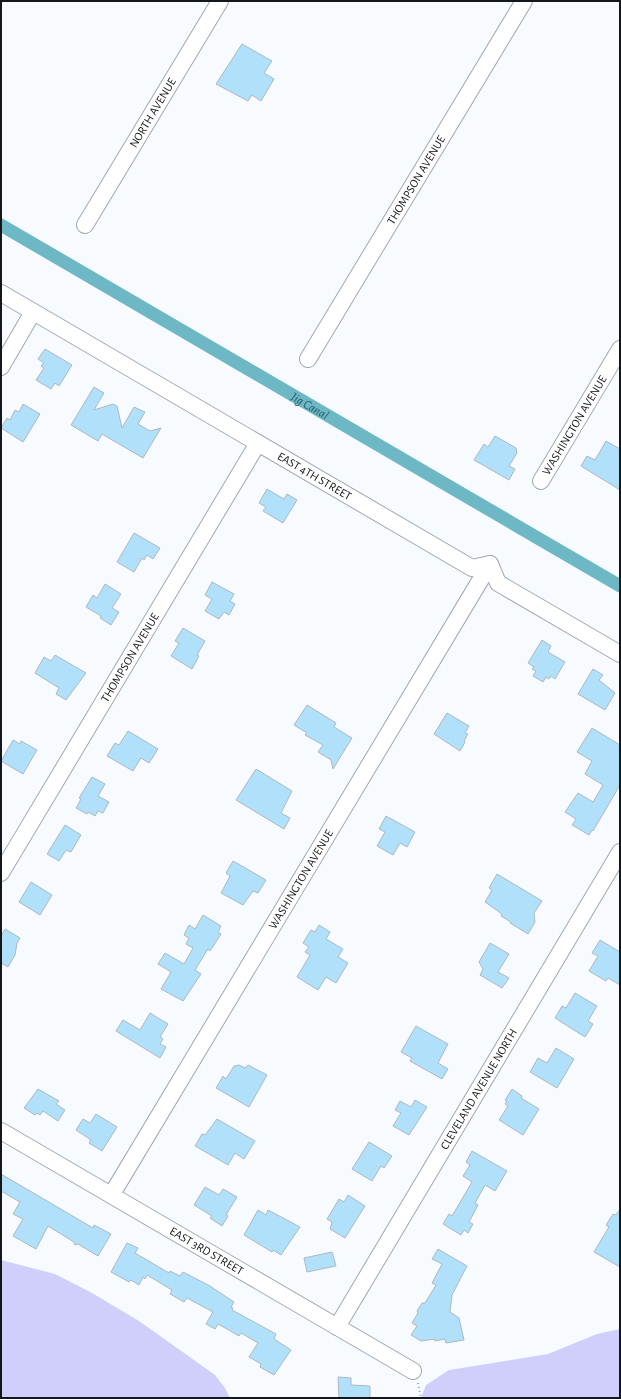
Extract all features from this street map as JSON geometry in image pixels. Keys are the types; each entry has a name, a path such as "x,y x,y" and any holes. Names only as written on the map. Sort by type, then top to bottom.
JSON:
{"street":[{"name":"NORTH AVENUE","path":"85,225 220,1"},
{"name":"THOMPSON AVENUE","path":"308,359 524,1"},
{"name":"EAST 4TH STREET","path":"1,293 472,568 490,564"},
{"path":"1,367 34,312"},
{"name":"WASHINGTON AVENUE","path":"541,481 620,349"},
{"name":"THOMPSON AVENUE","path":"1,873 258,443"},
{"path":"490,564 498,583 620,654"},
{"name":"WASHINGTON AVENUE","path":"112,1194 490,564"},
{"name":"CLEVELAND AVENUE NORTH","path":"337,1327 620,852"},
{"name":"EAST 3RD STREET","path":"1,1131 112,1194 337,1327 413,1370"}],"shaded area":[{"path":"1,1260 55,1274 92,1293 139,1321 215,1375 225,1388 230,1398 1,1398"},
{"path":"620,1329 620,1398 421,1398 426,1385 449,1370 548,1354 597,1334"}],"building":[{"path":"242,44 272,61 264,73 274,79 261,101 252,95 248,101 216,84"},
{"path":"45,349 72,365 59,386 55,383 51,389 36,380 44,368 41,366 44,363 38,359"},
{"path":"94,387 104,393 94,410 113,404 117,406 122,428 134,407 145,412 138,424 150,431 161,428 143,458 102,434 98,441 71,425"},
{"path":"23,404 40,414 23,442 1,428 7,418 10,420 15,410 19,412"},
{"path":"495,436 516,448 517,453 509,466 515,469 509,480 474,460 484,444 488,447"},
{"path":"606,441 620,449 620,490 581,466 587,456 595,460"},
{"path":"267,489 284,499 287,494 297,500 283,523 263,511 266,507 259,503"},
{"path":"134,533 160,548 153,559 147,555 144,560 142,558 134,572 117,562"},
{"path":"212,582 234,594 230,601 235,604 229,615 224,612 219,619 205,611 212,599 205,595"},
{"path":"105,584 121,594 112,608 119,612 111,625 100,618 101,616 86,607 93,595 97,598"},
{"path":"183,628 205,641 197,655 199,656 192,669 171,656 179,643 175,641"},
{"path":"542,640 551,646 548,652 565,662 555,679 551,676 549,679 546,677 543,682 533,676 536,671 532,669 534,667 528,663"},
{"path":"55,655 86,673 66,700 56,694 59,688 35,673 44,657 51,661"},
{"path":"593,669 603,675 599,680 615,693 605,710 578,694"},
{"path":"307,705 336,723 334,727 352,738 333,769 331,760 318,752 323,745 305,735 307,733 294,725"},
{"path":"447,713 469,726 465,733 468,734 460,751 434,734"},
{"path":"592,728 620,745 620,785 593,831 592,830 589,835 572,825 576,819 565,812 578,793 593,802 603,785 585,774 592,761 577,752"},
{"path":"128,731 158,749 149,763 141,758 133,771 107,756 115,743 119,745"},
{"path":"13,740 20,744 21,741 37,750 23,774 1,761"},
{"path":"256,769 292,791 281,813 290,818 284,829 236,800"},
{"path":"92,777 105,784 98,796 109,802 103,813 98,811 95,816 88,812 87,814 76,808 81,799 79,798"},
{"path":"386,816 415,832 407,847 400,843 393,855 377,846 385,832 379,829"},
{"path":"65,825 81,835 71,852 66,850 59,861 47,854"},
{"path":"233,861 266,880 258,893 253,891 243,905 221,893 230,876 226,873"},
{"path":"497,874 542,901 534,913 535,922 528,934 510,923 511,922 501,916 502,914 485,902 492,890 489,888"},
{"path":"31,882 52,895 40,915 19,902"},
{"path":"203,915 221,926 218,932 221,934 210,951 208,949 195,970 201,974 183,1001 161,989 171,972 158,964 165,953 184,964 193,948 186,944 189,938 184,935 189,925 195,929"},
{"path":"319,925 330,932 326,939 343,949 338,957 348,963 336,983 326,977 318,990 297,977 310,955 305,952 309,947 303,943 311,930 315,932"},
{"path":"5,929 20,938 17,943 15,955 8,967 1,963 1,936"},
{"path":"600,940 620,952 620,985 608,978 606,981 589,971 598,956 592,953"},
{"path":"490,943 509,954 498,972 509,978 502,988 480,975 483,969 479,962"},
{"path":"575,993 597,1006 588,1021 593,1024 585,1037 555,1018 562,1006 566,1008"},
{"path":"150,1013 168,1024 160,1037 163,1039 160,1044 166,1047 160,1058 116,1031 123,1020 140,1030"},
{"path":"416,1026 448,1044 438,1063 448,1069 442,1079 410,1061 412,1058 401,1052"},
{"path":"556,1048 574,1059 557,1088 530,1072 538,1058 547,1063"},
{"path":"239,1065 245,1068 248,1065 267,1075 249,1107 216,1088 223,1076 226,1079 234,1066"},
{"path":"38,1089 59,1101 56,1104 65,1110 58,1121 43,1111 40,1115 37,1113 35,1115 24,1108"},
{"path":"512,1089 522,1096 521,1098 539,1109 523,1135 499,1120 508,1106 505,1104 507,1101 505,1100"},
{"path":"415,1100 427,1107 409,1135 393,1126 401,1113 395,1110 400,1101 411,1107"},
{"path":"96,1114 117,1127 102,1151 89,1143 91,1140 76,1130 83,1119 90,1123"},
{"path":"217,1119 255,1141 244,1159 235,1153 228,1165 195,1146 202,1134 205,1135"},
{"path":"369,1142 392,1156 384,1168 381,1166 372,1181 352,1169"},
{"path":"472,1151 507,1171 495,1191 485,1185 475,1203 478,1205 469,1222 473,1224 468,1233 464,1230 461,1235 443,1224 449,1214 452,1216 472,1182 463,1176 470,1165 466,1162"},
{"path":"1,1174 93,1228 94,1225 111,1234 98,1256 78,1244 75,1245 74,1242 48,1226 36,1249 13,1236 23,1219 13,1214 20,1202 1,1191"},
{"path":"205,1187 219,1195 223,1189 237,1197 226,1215 228,1216 222,1226 210,1218 212,1216 194,1205"},
{"path":"348,1195 365,1206 345,1238 330,1229 332,1222 327,1219 339,1199 344,1202"},
{"path":"620,1209 620,1267 594,1252 609,1227 606,1225 613,1214 616,1215"},
{"path":"258,1210 266,1215 268,1210 300,1227 281,1255 273,1250 272,1252 244,1235"},
{"path":"127,1243 138,1248 135,1253 169,1273 170,1271 180,1276 183,1272 210,1286 234,1302 231,1307 233,1308 232,1310 276,1334 274,1339 291,1350 274,1375 260,1367 261,1364 249,1357 258,1343 241,1333 239,1336 218,1324 215,1329 206,1324 213,1312 187,1298 184,1302 170,1294 172,1290 147,1275 145,1279 143,1277 139,1285 131,1280 129,1282 111,1272"},
{"path":"438,1249 467,1266 452,1295 450,1312 459,1318 464,1340 446,1343 445,1339 421,1341 411,1335 417,1326 412,1323 418,1313 417,1311 422,1303 425,1303 436,1285 432,1283 442,1264 432,1259"},
{"path":"332,1252 336,1266 307,1272 304,1258"},
{"path":"338,1377 351,1378 351,1385 370,1386 370,1398 339,1398"}],"waterway":[{"name":"Jig Canal","path":"1,225 620,586"}]}
